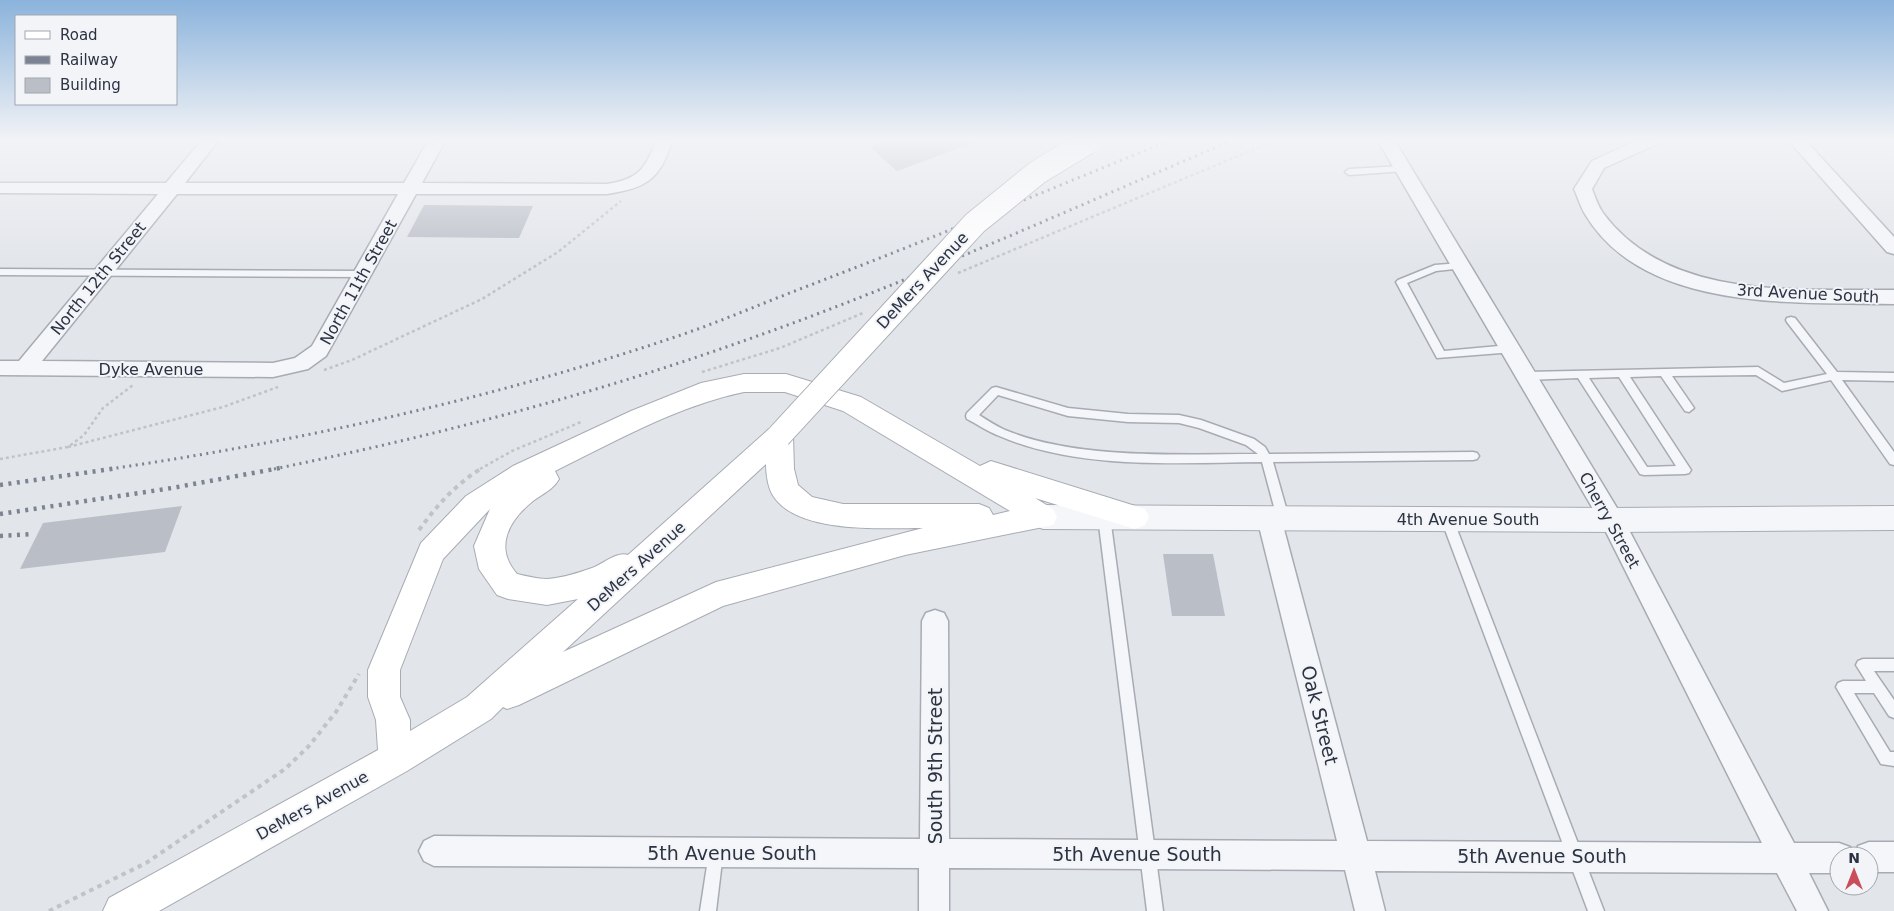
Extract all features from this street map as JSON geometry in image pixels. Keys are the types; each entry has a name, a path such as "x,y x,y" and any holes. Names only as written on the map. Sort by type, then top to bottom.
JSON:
{"main road":[{"name":"DeMers Avenue","path":"122,911 395,759 478,708 779,436 975,223 1024,184"},
{"path":"395,759 393,720 384,697 384,670 431,552 476,504 522,474 640,418 710,390 744,383 786,383 852,404 1043,517"},
{"path":"640,418 522,494 500,518 489,546 494,569 508,586 547,592 578,586 611,574 660,545"},
{"path":"779,436 780,469 785,491 803,506 843,516 1043,517"},
{"path":"918,443 1014,480 1135,517"},
{"path":"478,708 716,595 905,543 1043,517"}],"street":[{"name":"North 12th Street","path":"25,368 175,184"},
{"name":"North 11th Street","path":"308,369 413,184"},
{"path":"0,188 606,189 632,184"},
{"name":"Cherry Street","path":"1411,184 1612,520 1813,911"},
{"name":"3rd Avenue South","path":"1586,184 1583,189 1595,216 1616,240 1649,265 1696,283 1747,293 1894,297"},
{"path":"1836,184 1894,248"},
{"name":"Dyke Avenue","path":"0,368 308,369"},
{"name":"4th Avenue South","path":"1043,517 1612,520 1894,518"},
{"name":"Oak Street","path":"1276,518 1370,911"},
{"name":"South 9th Street","path":"934,911 935,621"},
{"name":"5th Avenue South","path":"434,851 1356,854 1829,858"},
{"path":"1879,857 1894,857"}],"lane":[{"path":"1461,266 1435,268 1401,282 1441,355 1510,349"},
{"path":"0,272 362,274"},
{"path":"1791,320 1834,376 1894,461"},
{"path":"1526,376 1758,371 1782,387 1834,376 1894,377"},
{"path":"1664,372 1689,408"},
{"path":"1581,374 1644,471 1685,470 1622,373"},
{"path":"1276,518 1266,458 1261,450 1250,442 1201,424 1179,419 1128,418 1068,412 996,391 971,416 985,426 1020,440 1067,450 1129,456 1266,458 1473,456"},
{"path":"1104,517 1155,911"},
{"path":"1446,519 1596,911"},
{"path":"1894,665 1863,665 1894,712"},
{"path":"1877,687 1842,687 1886,759 1894,759"},
{"path":"708,911 716,853"}],"path":[{"path":"308,369 352,360 482,299 558,252 641,185 640,184"},
{"path":"954,275 1172,184"},
{"path":"695,375 780,348 871,310"},
{"path":"68,448 84,435 103,408 132,386 149,369"},
{"path":"0,459 68,448 222,407 278,387"},
{"path":"418,531 440,500 471,474 506,454 587,420"},
{"path":"49,911 146,863 285,769 308,747"}],"building":[{"path":"424,205 533,206 519,238 407,237"},
{"path":"182,506 165,552 20,569 43,523"},
{"path":"1163,554 1213,554 1225,616 1172,616"}],"railway":[{"path":"110,469 182,458 324,431 466,399 536,380 675,337 722,320 1064,184"},
{"path":"274,469 394,443 512,413 688,360 808,318 869,294 1132,184"},
{"path":"0,485 118,468"},
{"path":"0,514 172,488 280,468"},
{"path":"0,536 33,534"}]}
